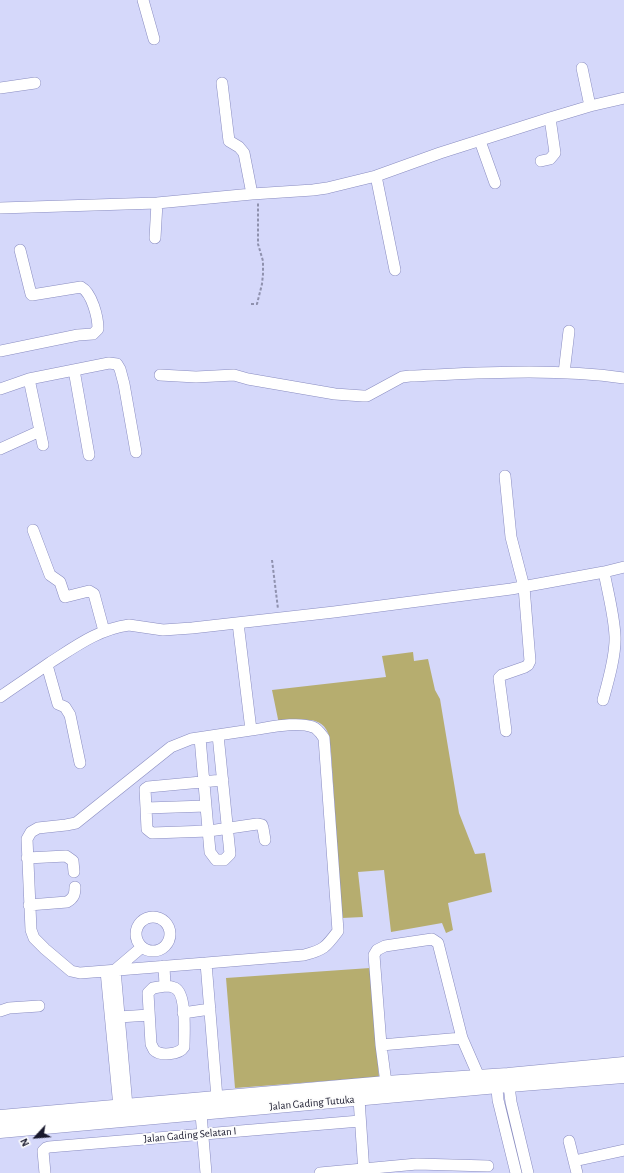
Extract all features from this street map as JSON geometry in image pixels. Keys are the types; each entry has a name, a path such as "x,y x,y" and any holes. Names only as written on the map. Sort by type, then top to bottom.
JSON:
{"main road":[{"name":"Jalan Gading Tutuka","path":"0,1131 359,1099 624,1064"},
{"name":"Jalan Gading Tutuka","path":"0,1118 386,1083 480,1077 502,1080 624,1076"},
{"path":"194,1100 198,1114"}],"street":[{"path":"143,0 154,39"},
{"path":"582,68 590,106"},
{"path":"0,88 36,83"},
{"path":"222,83 229,141 239,147 244,153 255,194"},
{"path":"0,208 157,203 313,190 376,176 480,140 590,106 624,98"},
{"path":"541,162 550,159 555,153 550,118"},
{"path":"480,140 495,183"},
{"path":"376,176 395,270"},
{"path":"155,238 157,203"},
{"path":"0,351 78,335 93,334 98,329 98,321 91,298 86,289 81,287 55,292 30,294 20,250"},
{"path":"564,373 568,331"},
{"path":"0,390 29,379 109,363 117,364 120,369 125,392 136,452"},
{"path":"74,370 89,455"},
{"path":"160,376 196,377 234,375 248,379 335,394 363,396 367,396 402,377 496,373 564,373 624,378"},
{"path":"29,379 43,446"},
{"path":"0,449 40,431"},
{"path":"504,476 511,537 524,587 530,661 528,665 502,675 499,678 506,731"},
{"path":"33,530 50,575 60,582 65,597 89,591 94,594 104,631"},
{"path":"0,697 84,640 104,631 129,625 163,630 238,623 524,587 624,567"},
{"path":"603,700 608,684 615,636 604,572"},
{"path":"238,623 251,730"},
{"path":"47,665 58,704 65,707 70,715 80,764"},
{"path":"298,725 313,727 324,738 338,931 330,942 320,951 304,955 80,973 71,971 34,938 31,930 26,839 31,832 38,828 76,823 171,747 191,739 251,730 298,725"},
{"path":"200,738 210,852 216,860 224,860 230,854 218,735"},
{"path":"223,780 146,788 147,829 152,834 208,830 257,824 262,825 264,828 265,840"},
{"path":"146,808 206,806"},
{"path":"27,858 66,856 73,861 74,872"},
{"path":"29,905 67,902 72,899 75,893 75,887"},
{"path":"386,1083 381,1045 374,955 377,950 385,946 432,939 438,943 462,1038 480,1077"},
{"path":"110,970 142,948"},
{"path":"206,963 218,1098"},
{"path":"164,966 166,986"},
{"path":"110,970 118,1017 123,1064 123,1107"},
{"path":"110,970 123,1107"},
{"path":"166,986 175,988 182,996 184,1013 184,1047 182,1050 177,1053 162,1054 154,1050 151,1044 148,993 153,988 166,986"},
{"path":"0,1011 9,1008 39,1006"},
{"path":"184,1013 210,1010"},
{"path":"118,1017 149,1015"},
{"path":"381,1045 462,1038"},
{"path":"502,1080 498,1100 516,1173"},
{"path":"502,1080 511,1102 528,1173"},
{"path":"359,1099 364,1171"},
{"path":"198,1114 203,1134 206,1173"},
{"name":"Jalan Gading Selatan I","path":"45,1173 43,1151 46,1148 360,1121"},
{"path":"569,1142 577,1173"},
{"path":"574,1161 624,1150"},
{"path":"320,1173 488,1166"}],"path":[{"path":"251,304 257,304 262,284 263,261 258,244 255,194"},
{"path":"272,560 280,618"}],"shaded area":[{"path":"413,652 414,661 428,659 435,690 440,699 459,813 475,854 485,853 492,892 448,903 453,930 446,933 442,923 391,932 384,870 358,872 363,917 342,918 329,735 324,727 313,721 299,720 279,724 272,690 386,677 382,656"},
{"path":"370,968 379,1077 235,1088 226,978"}]}
